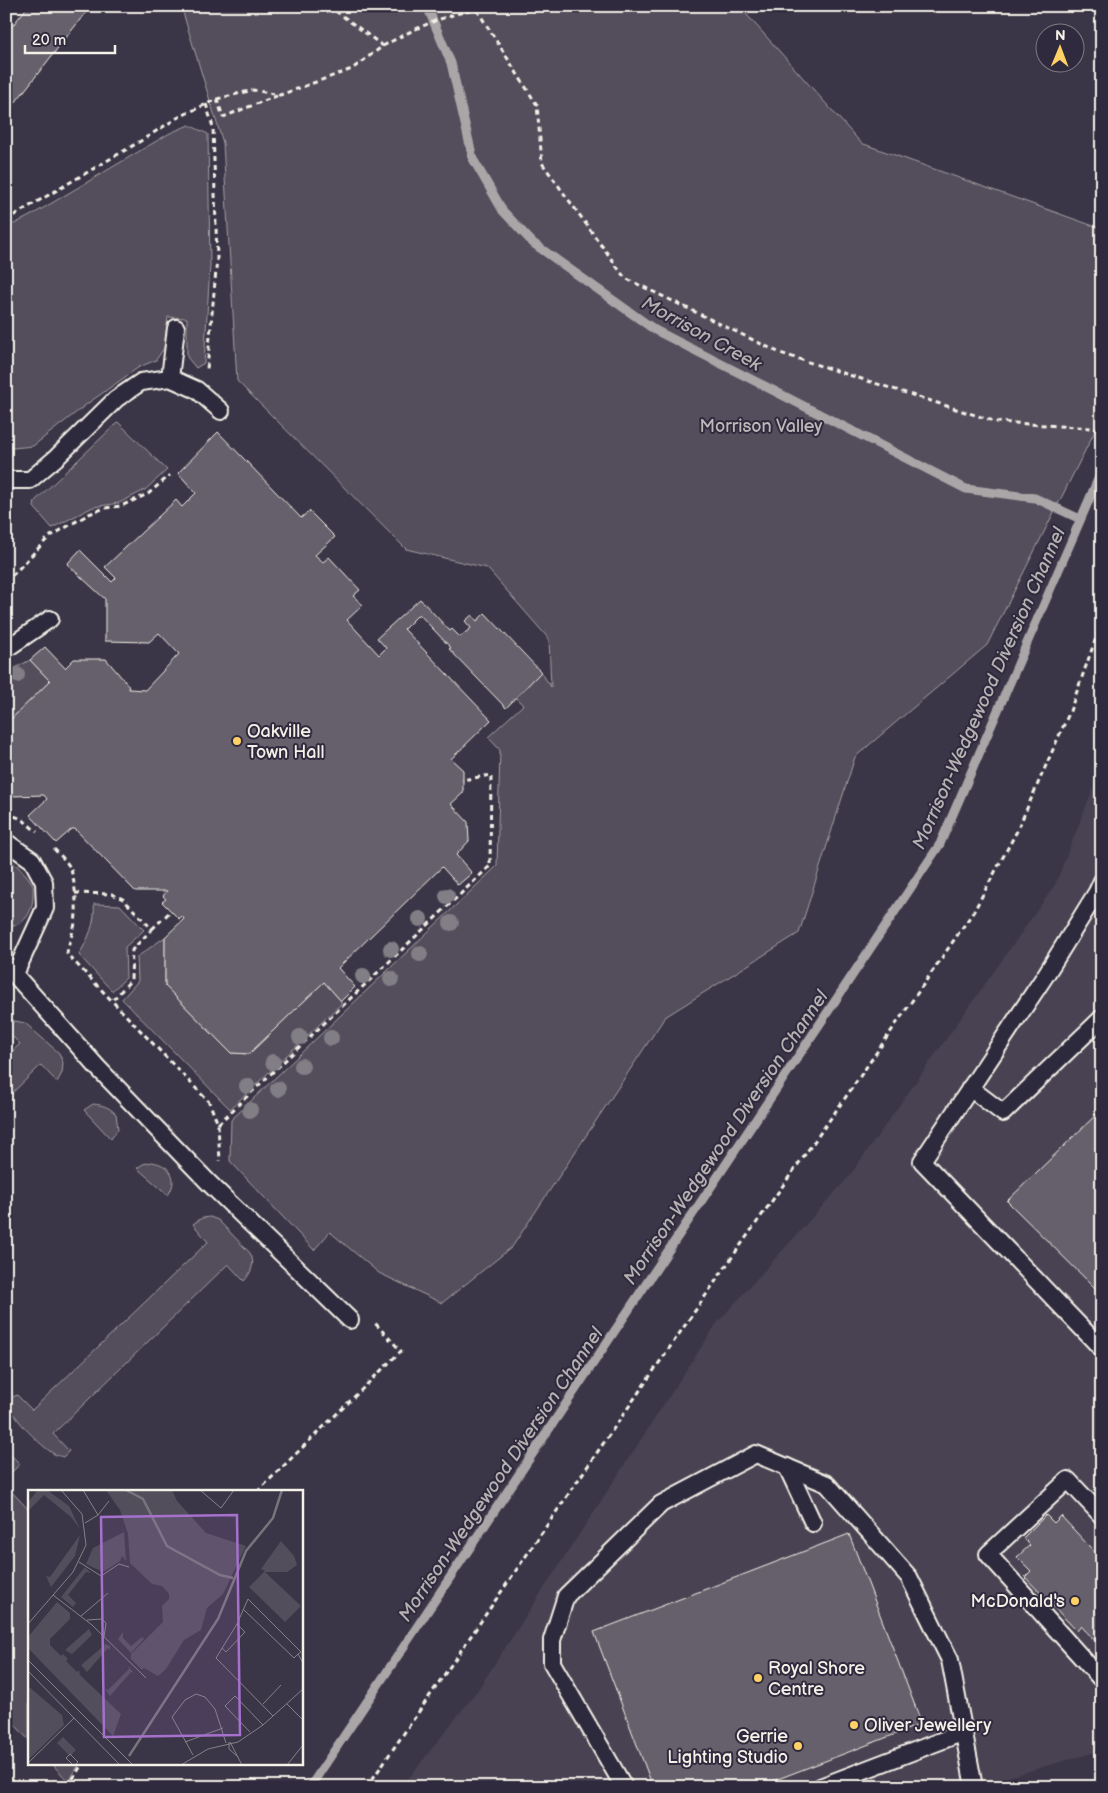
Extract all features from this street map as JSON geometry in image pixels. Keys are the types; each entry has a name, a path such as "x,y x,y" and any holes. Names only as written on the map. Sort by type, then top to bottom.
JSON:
{"lane":[{"path":"170,378 176,328"},
{"path":"6,480 30,480 57,458 116,399 141,382 170,378 197,390 221,411"},
{"path":"6,649 50,619"},
{"path":"6,842 32,860 44,882 45,908 11,970 98,1068 210,1184 350,1320"},
{"path":"1100,890 922,1161 1102,1348"},
{"path":"970,1088 1003,1113 1102,1018"},
{"path":"624,1787 552,1663 552,1640 566,1596 661,1504 756,1454 827,1484 909,1577 950,1660 974,1787"},
{"path":"787,1467 814,1523"},
{"path":"1102,1516 1068,1480 988,1554 1102,1680"},
{"path":"820,1787 964,1732"}],"path":[{"path":"329,6 383,46"},
{"path":"217,99 223,117 352,69 383,46 412,30 477,8 536,105 542,163 624,278 780,353 997,422 1092,428 1102,432"},
{"path":"6,220 177,118 206,104 217,99 253,90 280,95"},
{"path":"197,390 207,371 217,259 213,127 206,104"},
{"path":"6,582 49,537 89,514 104,508 120,506 148,494 170,475"},
{"path":"368,1787 622,1417 849,1094 974,910 1017,831 1070,711 1102,621"},
{"path":"218,1124 490,866 491,775 462,780"},
{"path":"75,893 112,894 123,899 152,929"},
{"path":"111,1002 132,980 132,950 172,911"},
{"path":"68,1787 81,1766"}],"shaded area":[{"path":"1102,766 1102,1750 973,1787 402,1787 477,1691 717,1323 848,1178 1055,885"}],"green space":[{"name":"Morrison Valley","path":"181,6 739,6 861,143 1102,229 1102,417 987,645 855,757 799,933 665,1017 512,1247 442,1303 379,1273 330,1232 314,1250 230,1161 231,1120 497,866 500,750 488,737 523,705 515,697 541,672 551,687 549,639 487,568 406,549 237,381 223,143"},
{"path":"189,125 208,134 210,266 204,363 196,368 187,357 187,318 168,317 164,348 156,360 139,367 33,446 13,448 6,446 6,228 30,216 170,133"},
{"path":"118,422 167,470 145,490 119,503 93,507 52,528 34,507 35,501"},
{"path":"30,660 50,681 6,724 6,673"},
{"path":"6,857 21,870 33,886 33,901 27,917 23,921 6,927"},
{"path":"94,904 120,905 144,930 125,947 126,978 112,991 79,955 93,924"},
{"path":"165,937 165,986 231,1053 249,1054 324,982 341,1001 341,1004 230,1109 122,999 138,981 137,957"},
{"path":"15,1021 25,1023 59,1053 63,1063 62,1073 57,1082 41,1065 6,1099 6,1057 20,1044 6,1030 6,1026"},
{"path":"93,1104 106,1107 116,1114 118,1129 111,1139 84,1110"},
{"path":"152,1162 164,1166 173,1178 173,1184 168,1195 137,1168"},
{"path":"210,1217 218,1220 250,1253 253,1264 249,1275 244,1281 228,1264 53,1434 69,1451 63,1457 51,1452 19,1421 11,1408 11,1398 17,1395 32,1410 208,1242 193,1224 202,1218"},
{"path":"6,1450 20,1464 6,1478"},
{"path":"6,1486 28,1509 28,1739 6,1715"},
{"path":"54,1766 78,1766 69,1782"}],"building":[{"path":"28,6 90,7 7,113 6,34"},
{"name":"Oakville Town Hall","path":"218,432 301,518 309,511 335,537 315,555 323,562 329,557 360,590 353,596 363,605 347,620 379,655 386,648 377,638 420,599 450,631 452,629 460,637 471,628 465,621 472,615 477,621 485,613 541,672 506,708 449,649 451,648 419,614 404,629 491,720 451,759 463,770 463,793 451,804 468,822 469,841 456,855 472,873 458,885 442,867 338,968 355,987 341,1001 324,982 249,1054 231,1053 165,986 165,937 184,919 182,916 179,919 162,902 166,899 163,896 167,891 135,891 75,829 72,829 56,843 30,815 47,799 44,795 13,796 6,789 6,724 50,681 30,660 45,647 65,668 74,659 106,659 128,685 129,689 145,690 179,654 159,633 149,642 105,641 105,599 67,564 80,550 112,582 116,578 105,567 176,500 182,507 196,493 178,473"},
{"path":"1102,1109 1102,1295 1007,1201"},
{"name":"McDonald's","path":"1046,1515 1054,1523 1061,1516 1102,1560 1102,1648 1081,1626 1077,1631 1025,1577 1031,1571 1017,1557 1030,1545 1023,1538"},
{"name":"Royal Shore Centre","path":"849,1534 922,1724 757,1787 653,1787 594,1632"}],"waterway":[{"name":"Morrison Creek","path":"427,6 451,63 473,159 503,211 533,243 655,330 966,489 1035,498 1080,519"},
{"name":"Morrison-Wedgewood Diversion Channel","path":"310,1787 940,844 1102,470"}],"place":[{"name":"Oakville Town Hall","path":"237,741"},
{"name":"McDonald's","path":"1075,1601"},
{"name":"Royal Shore Centre","path":"758,1678"},
{"name":"Oliver Jewellery","path":"854,1725"},
{"name":"Gerrie Lighting Studio","path":"798,1746"}]}
